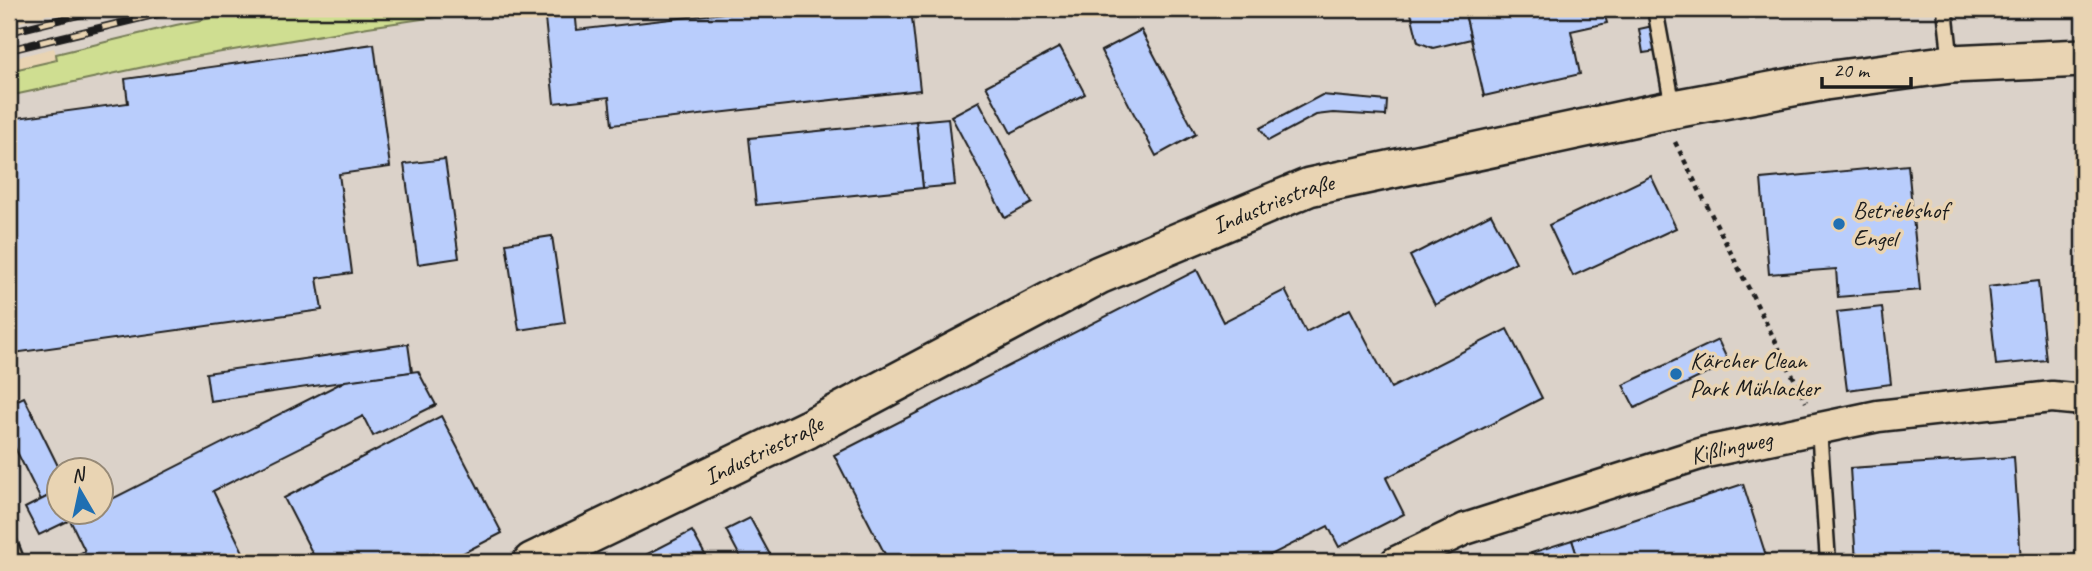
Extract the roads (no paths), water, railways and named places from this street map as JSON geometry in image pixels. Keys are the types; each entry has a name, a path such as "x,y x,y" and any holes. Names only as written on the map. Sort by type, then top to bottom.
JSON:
{"street":[{"name":"Industriestraße","path":"532,562 808,429 1099,275 1309,187 1669,110 1825,81 1951,64 2083,58"},
{"name":"Kißlingweg","path":"1396,562 1465,529 1693,456 1878,416 2052,397 2083,400"}],"lane":[{"path":"1655,9 1669,110"},
{"path":"1945,9 1951,64"},
{"path":"1819,428 1828,562"},
{"path":"9,542 17,562"}],"railway":[{"path":"9,32 102,9"},
{"path":"9,50 178,9"}],"place":[{"name":"Betriebshof Engel","path":"1839,224"},
{"name":"Kärcher Clean Park Mühlacker","path":"1676,374"}]}
